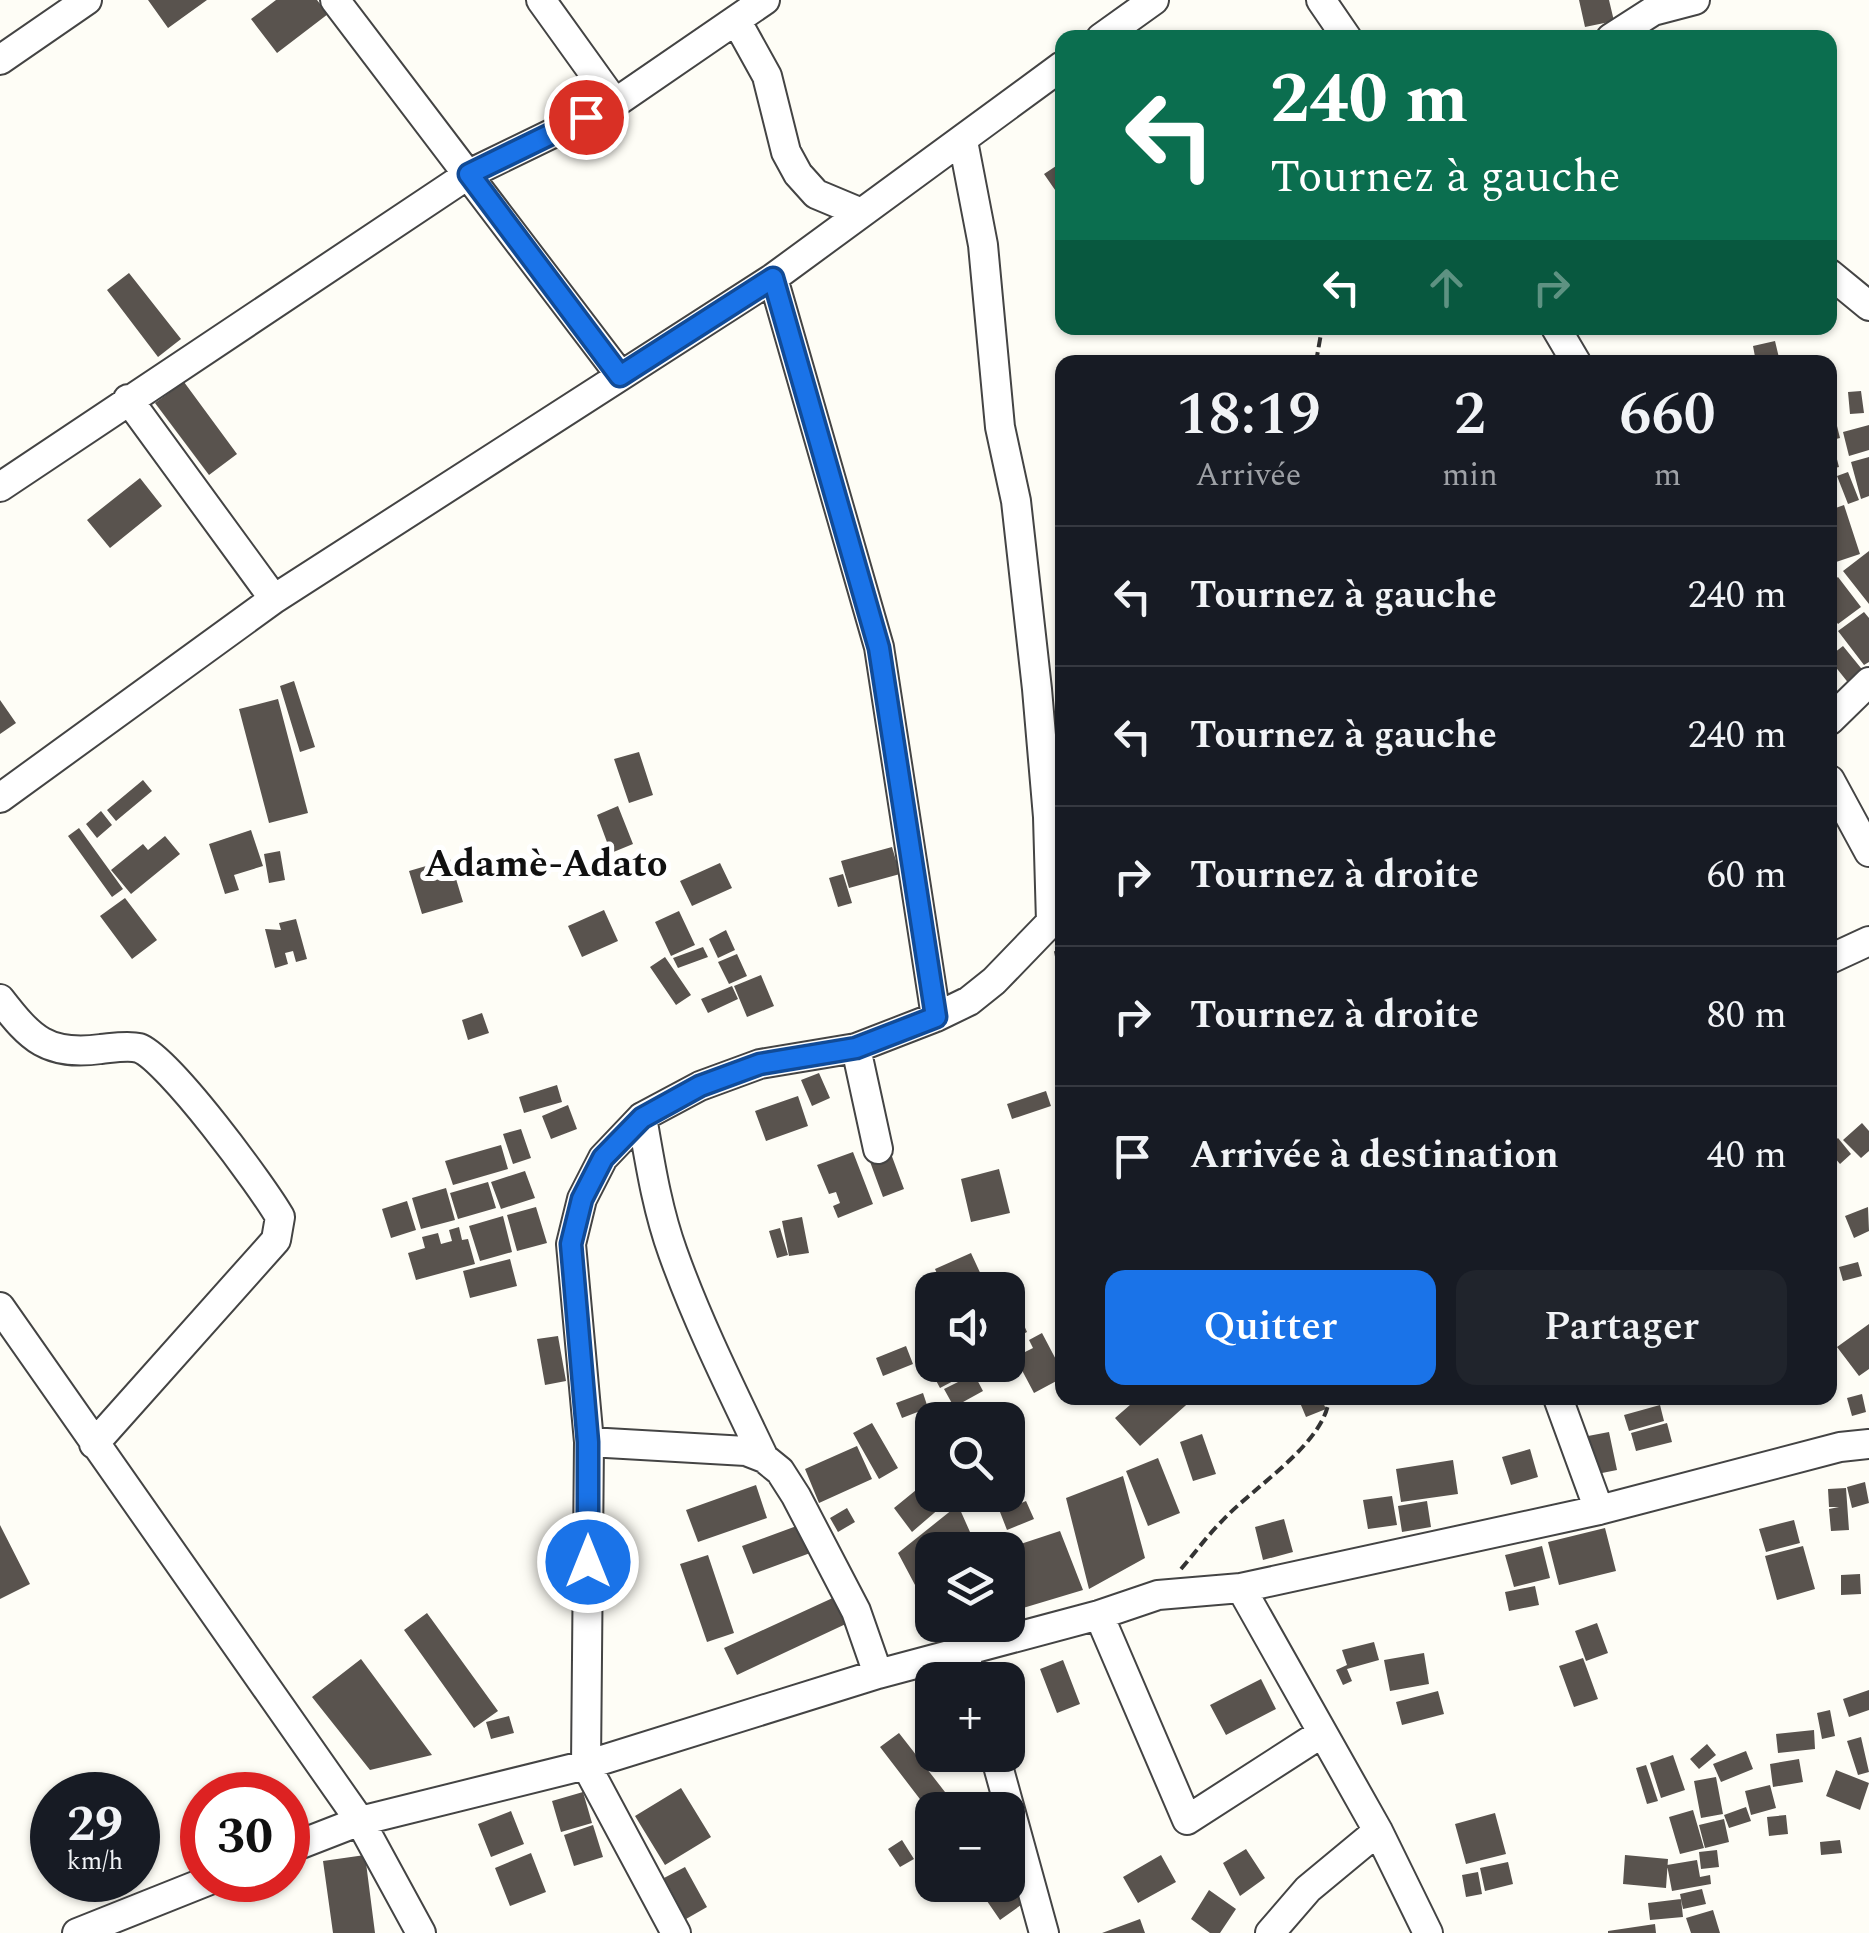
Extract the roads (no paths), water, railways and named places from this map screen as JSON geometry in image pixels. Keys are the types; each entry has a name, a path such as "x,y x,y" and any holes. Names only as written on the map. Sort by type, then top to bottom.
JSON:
{"street":[{"path":"0,60 87,0"},
{"path":"335,0 620,376"},
{"path":"541,0 615,103"},
{"path":"0,487 469,174 615,103 765,0"},
{"path":"1112,30 1154,0"},
{"path":"1321,0 1342,30"},
{"path":"1624,30 1653,11 1695,0"},
{"path":"736,20 767,76 786,152 798,174 816,194 860,212"},
{"path":"0,798 274,598 773,278 1055,71"},
{"path":"676,1933 586,1765 588,1442 571,1244 582,1199 603,1158 642,1118 700,1086 760,1064 856,1048 936,1017 969,1001 994,981 1051,922 1048,817 1016,501 1000,427 984,245 963,140"},
{"path":"773,278 879,648 936,1017"},
{"path":"1837,280 1869,306"},
{"path":"128,399 274,598"},
{"path":"1837,713 1869,682"},
{"path":"1837,793 1869,852"},
{"path":"1837,956 1869,941"},
{"path":"0,999 23,1029 49,1048 77,1052 140,1048 162,1065 280,1218 276,1240 94,1444"},
{"path":"856,1048 878,1148"},
{"path":"642,1118 658,1203 673,1254 764,1458"},
{"path":"0,1307 360,1820 421,1933"},
{"path":"1561,1405 1599,1510"},
{"path":"588,1442 746,1451 764,1458 780,1471 813,1528 856,1610 878,1674"},
{"path":"310,1840 360,1820 586,1765 878,1674 1099,1616 1158,1595 1241,1588 1599,1510 1840,1447 1869,1444"},
{"path":"1241,1588 1378,1831 1428,1933"},
{"path":"1099,1616 1188,1820 1322,1732"},
{"path":"964,1650 967,1662"},
{"path":"999,1772 1044,1933"},
{"path":"1270,1933 1308,1889 1378,1831"},
{"path":"76,1933 115,1925 180,1894"}],"district":[{"name":"Adamè-Adato","path":"546,863"}]}
